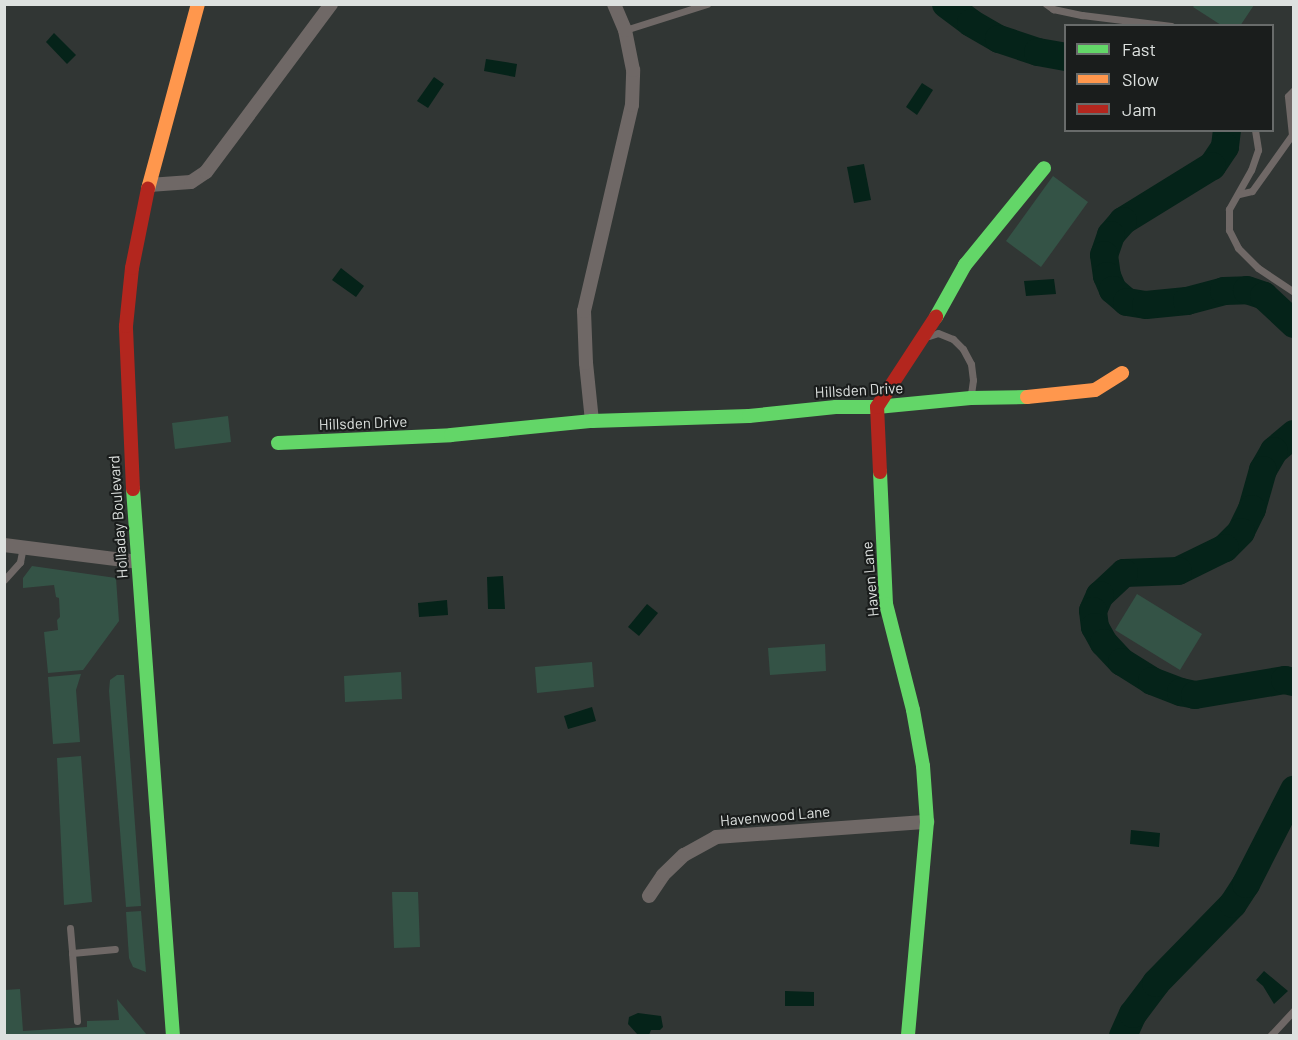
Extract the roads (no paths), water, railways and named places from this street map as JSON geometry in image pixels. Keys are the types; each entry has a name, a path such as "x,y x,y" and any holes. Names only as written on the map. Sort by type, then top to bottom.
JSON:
{"street":[{"name":"Holladay Boulevard","path":"173,1035 138,562 127,392 126,326 132,268 149,185 198,4"},
{"path":"149,185 191,182 206,172 331,4"},
{"path":"592,421 584,312 632,105 633,70 625,30 614,4"},
{"path":"876,407 924,338 965,264 1044,168"},
{"name":"Hillsden Drive","path":"278,443 451,435 592,421 749,416 836,407 876,407 971,399 1055,396 1095,390 1122,373"},
{"name":"Haven Lane","path":"876,407 886,604 913,710 922,766 927,822 908,1035"},
{"path":"4,545 138,562"},
{"name":"Havenwood Lane","path":"649,896 663,875 684,855 716,837 927,822"}],"lane":[{"path":"625,30 707,4"},
{"path":"1046,4 1053,9 1082,15 1154,24"},
{"path":"1239,194 1252,191 1293,134 1288,96 1293,90"},
{"path":"1255,132 1258,150 1230,209 1229,230 1238,248 1258,268 1293,292"},
{"path":"924,338 938,333 953,339 963,349 971,364 973,380 971,399"},
{"path":"4,580 20,562 22,547"},
{"path":"70,928 77,1021"},
{"path":"72,953 115,949"},
{"path":"1270,1035 1293,1010"}],"waterway":[{"path":"946,4 971,23 999,39 1038,52 1064,57"},
{"path":"1227,132 1225,147 1212,166 1123,221 1111,235 1104,255 1107,276 1113,290 1127,302 1146,305 1187,301 1224,291 1247,290 1264,296 1294,324"},
{"path":"1294,434 1274,451 1263,470 1252,509 1241,532 1225,548 1178,571 1124,573 1100,595 1093,611 1095,627 1104,643 1122,662 1152,681 1181,692 1195,695 1285,680 1294,682"},
{"path":"1123,1036 1133,1014 1156,983 1233,904 1246,884 1294,790"}]}
